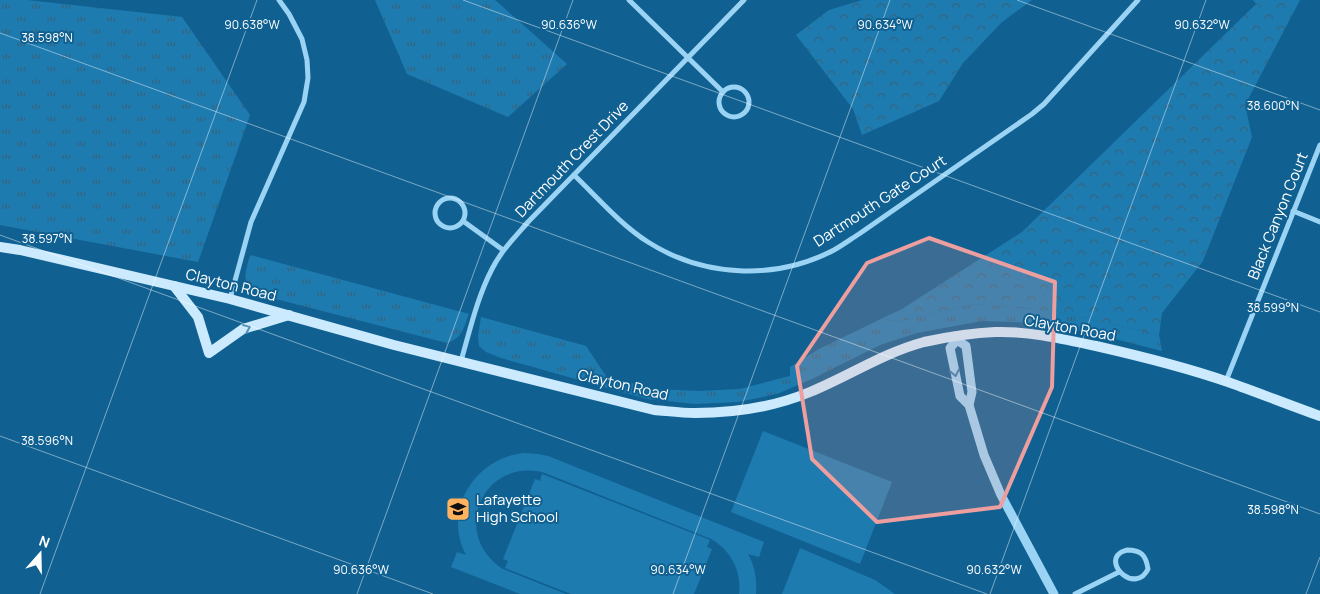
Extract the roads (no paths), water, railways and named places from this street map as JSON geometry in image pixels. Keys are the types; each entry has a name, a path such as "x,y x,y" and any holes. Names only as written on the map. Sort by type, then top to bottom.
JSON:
{"main road":[{"name":"Clayton Road","path":"0,247 230,299 394,345 654,410 693,414 755,408 791,399 897,351 924,342 996,332 1043,335 1122,352 1226,381 1320,416"},
{"path":"174,286 198,317 209,353 243,329 290,315"}],"street":[{"path":"230,299 251,222 304,102 308,78 307,60 302,39 289,14 279,0"},
{"path":"629,0 723,92"},
{"name":"Dartmouth Crest Drive","path":"461,362 480,294 503,250 744,0"},
{"name":"Dartmouth Gate Court","path":"574,175 636,234 661,250 680,259 728,271 765,271 801,264 834,250 860,234 1032,114 1044,104 1138,0"},
{"path":"731,87 744,90 749,98 746,111 738,116 724,114 719,105 720,96 723,92 731,87"},
{"name":"Black Canyon Court","path":"1226,381 1320,145"},
{"path":"452,198 461,202 465,211 463,221 455,227 441,225 437,222 434,212 438,203 452,198"},
{"path":"1293,211 1320,222"},
{"path":"463,221 503,250"},
{"path":"969,405 972,392 966,346 956,338 950,348 960,396 969,405 984,455 1001,495 1054,594"},
{"path":"1133,550 1139,552 1147,560 1148,569 1143,578 1129,580 1124,578 1119,572 1116,567 1119,553 1133,550"},
{"path":"1075,594 1119,572"}],"place":[{"name":"Lafayette High School","path":"458,509"}]}
